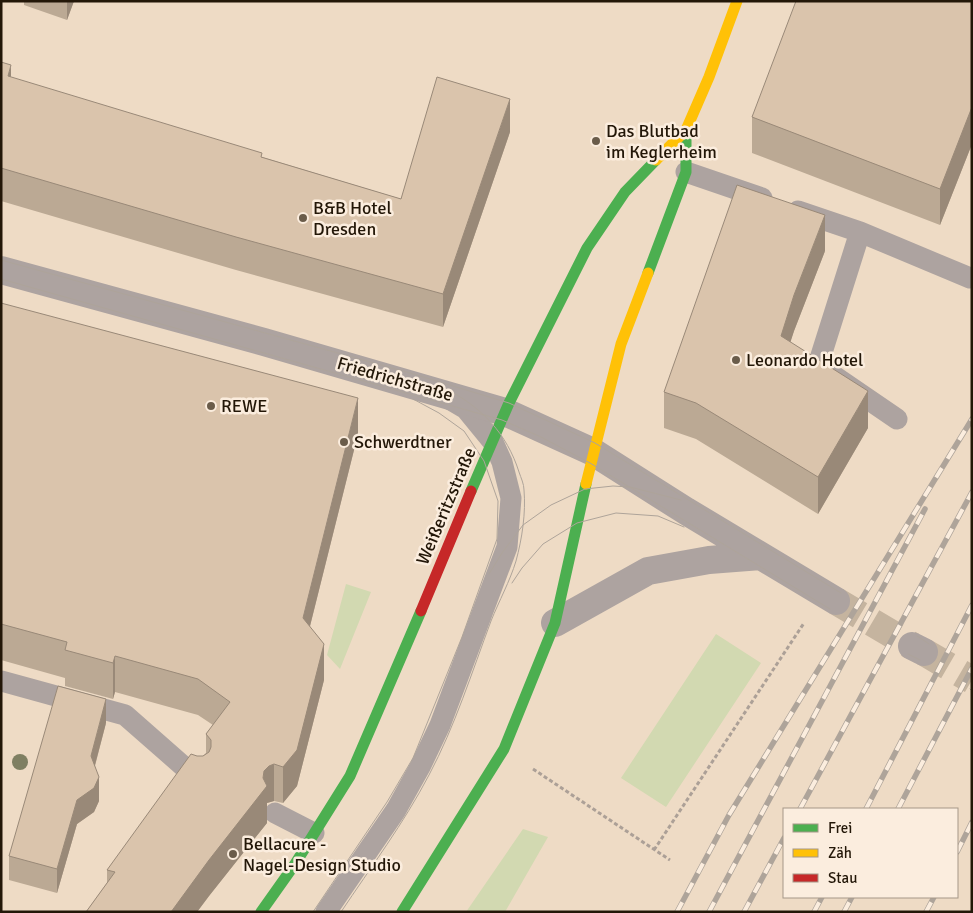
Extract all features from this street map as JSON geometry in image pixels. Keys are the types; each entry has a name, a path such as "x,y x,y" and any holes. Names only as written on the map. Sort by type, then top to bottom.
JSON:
{"main road":[{"name":"Weißeritzstraße","path":"262,912 350,776 506,412 586,248 625,192 686,130 709,77 737,1"},
{"name":"Weißeritzstraße","path":"402,912 504,749 555,623 593,452 621,344 686,172 686,130"}],"street":[{"name":"Friedrichstraße","path":"1,270 264,342 506,412 593,452 829,597"},
{"path":"555,623 648,570 709,560 761,556"}],"lane":[{"path":"686,172 860,232 970,278"},
{"path":"860,232 818,365 897,419"},
{"path":"326,912 396,810 420,767 440,725 507,547 511,498 502,462 493,442 466,409 439,393"},
{"path":"9,683 125,714 199,780"},
{"path":"275,814 314,833"}],"path":[{"path":"654,850 829,597"},
{"path":"504,749 670,860"}],"green space":[{"path":"346,584 371,592 340,669 327,655"},
{"path":"716,634 761,663 666,807 621,778"},
{"path":"523,829 548,837 505,912 466,912"}],"building":[{"path":"796,1 972,1 972,107 940,189 752,117"},
{"path":"1,62 11,65 8,76 262,153 261,157 401,199 437,77 510,99 443,294 236,237 1,168"},
{"name":"Leonardo Hotel","path":"737,185 825,215 794,295 781,336 868,391 818,477 696,403 664,392"},
{"path":"1,303 358,398 303,618 324,644 297,750 283,767 274,764 264,771 263,778 267,786 171,912 86,912 115,872 107,870 191,754 203,756 209,752 211,740 206,734 230,702 198,679 115,656 113,663 65,650 67,642 1,624"},
{"path":"58,686 106,699 91,756 99,777 94,788 77,800 57,869 9,856"}],"tunnel":[{"path":"836,601 912,646"},
{"path":"924,652 972,680"}],"tram line":[{"path":"1,260 410,373 509,403 595,443 841,593"},
{"path":"1,279 502,420 541,437 590,463 830,609"},
{"path":"341,912 387,845 429,775 463,699 491,621 511,576 520,544 524,517 524,488 514,458 492,423 471,404 446,389"},
{"path":"313,912 387,802 413,758 462,637 497,539 498,501 484,461 464,431 439,413 413,399"},
{"path":"489,574 523,525 551,505 585,489 613,486 630,487 681,500"},
{"path":"512,583 522,568 543,544 577,523 616,513 658,516 684,527"},
{"path":"917,636 929,644"},
{"path":"908,654 920,660"}],"railway":[{"path":"677,912 729,815 972,419"},
{"path":"801,808 972,492"},
{"path":"709,912 925,509"},
{"path":"867,808 972,605"},
{"path":"899,808 972,668"},
{"path":"958,850 972,822"},
{"path":"744,912 783,840"},
{"path":"814,912 821,898"},
{"path":"844,912 851,898"},
{"path":"926,912 933,898"}],"traffic: fast":[{"path":"648,273 686,172 686,130"},
{"path":"471,491 509,403 587,248 625,192 656,160"},
{"path":"402,912 504,749 555,623 586,484"},
{"path":"261,912 295,864 350,776 421,611"}],"traffic: slow":[{"path":"656,160 686,130 709,77 737,1"},
{"path":"586,484 621,344 648,273"}],"traffic: jam":[{"path":"421,611 471,491"}],"place":[{"name":"Das Blutbad im Keglerheim","path":"596,141"},
{"name":"B&B Hotel Dresden","path":"303,218"},
{"name":"Leonardo Hotel","path":"736,360"},
{"name":"REWE","path":"211,406"},
{"name":"Schwerdtner","path":"344,442"},
{"name":"Bellacure - Nagel-Design Studio","path":"233,854"}]}
